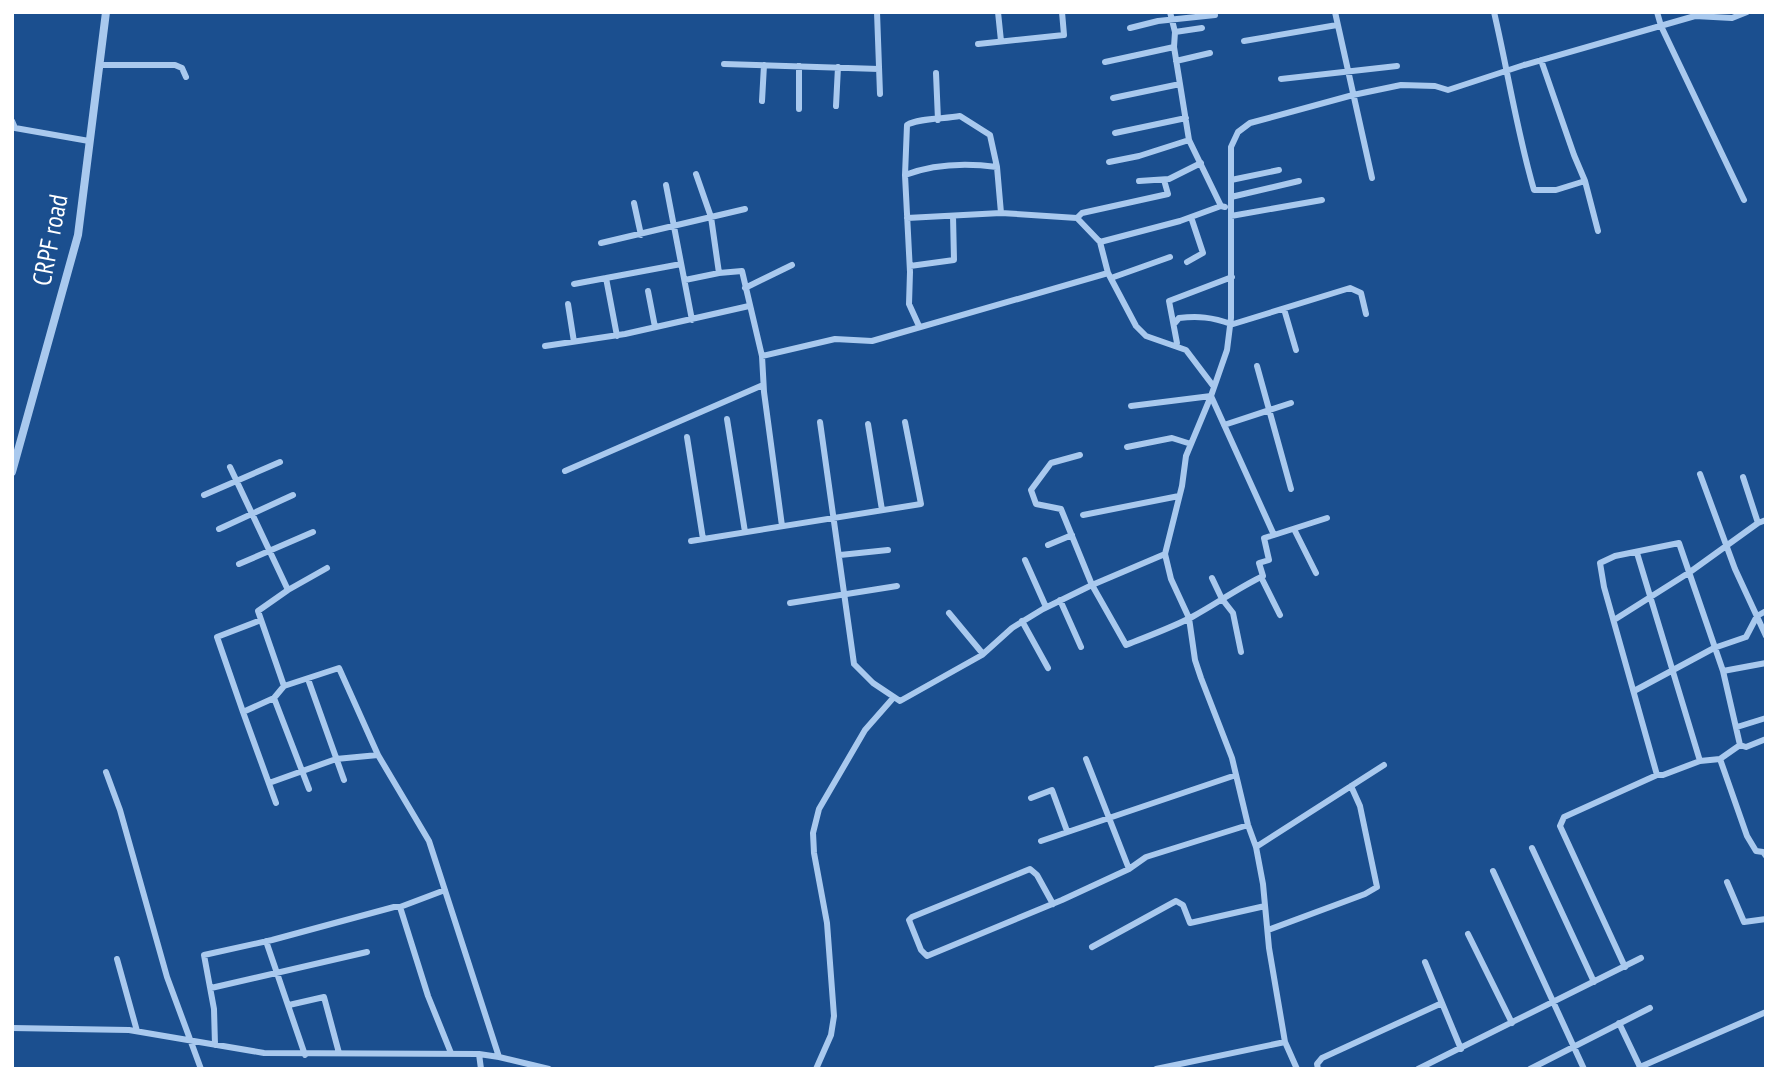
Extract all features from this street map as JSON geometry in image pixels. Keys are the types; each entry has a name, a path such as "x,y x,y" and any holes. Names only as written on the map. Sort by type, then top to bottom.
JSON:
{"street":[{"name":"CRPF road","path":"12,472 78,235 106,12"},
{"path":"877,12 880,94"},
{"path":"998,12 1001,41"},
{"path":"978,44 1064,35 1062,12"},
{"path":"1335,12 1372,178"},
{"path":"1494,12 1508,71 1519,140 1534,190 1556,190 1586,181"},
{"path":"1657,12 1661,26 1744,200"},
{"path":"1297,1069 1285,1042 1256,848 1232,758 1200,678 1189,618 1171,579 1165,554 1182,486 1186,456 1212,396 1227,350 1231,324 1232,277 1231,147 1238,132 1250,123 1353,95 1401,85 1434,86 1448,90 1695,16 1732,18 1747,12"},
{"path":"1130,27 1170,16 1215,15"},
{"path":"1170,16 1175,32 1174,47 1189,140 1222,206 1231,212 1322,200"},
{"path":"1244,41 1337,25"},
{"path":"1175,32 1202,28"},
{"path":"1105,62 1174,47"},
{"path":"1176,61 1210,52"},
{"path":"1541,61 1574,155 1586,181 1598,231"},
{"path":"724,64 879,69"},
{"path":"99,65 175,65 181,68 186,78"},
{"path":"762,101 764,65"},
{"path":"799,66 799,109"},
{"path":"1281,79 1397,66"},
{"path":"836,106 838,68"},
{"path":"936,73 938,120"},
{"path":"1113,98 1180,84"},
{"path":"919,326 909,304 910,266 905,175 907,125 915,120 960,116 990,135 997,167 1001,213"},
{"path":"1115,133 1186,118"},
{"path":"12,121 15,128 89,141"},
{"path":"1110,162 1189,140"},
{"path":"905,175 918,170 971,163 997,167"},
{"path":"1139,181 1169,179 1201,163"},
{"path":"1231,180 1279,170"},
{"path":"696,174 711,217 719,272"},
{"path":"907,218 1001,213 1077,218 1082,214 1168,194 1164,180"},
{"path":"1231,197 1300,181"},
{"path":"667,185 692,320"},
{"path":"634,203 641,235"},
{"path":"1100,242 1222,206"},
{"path":"601,243 745,209"},
{"path":"910,266 954,260 953,216"},
{"path":"1187,262 1203,253 1192,217"},
{"path":"1077,218 1100,242 1109,275 1136,326 1146,336 1186,350 1214,387"},
{"path":"762,356 835,339 872,341 1170,257"},
{"path":"574,284 681,264"},
{"path":"745,288 792,265"},
{"path":"685,280 719,272 742,271 762,356 763,385 782,526"},
{"path":"1175,346 1177,343 1169,301 1232,277"},
{"path":"607,278 617,336"},
{"path":"1174,324 1178,318 1211,316 1231,324 1350,288 1361,293 1366,314"},
{"path":"648,291 655,327"},
{"path":"568,304 574,342"},
{"path":"545,346 617,336 749,306"},
{"path":"1284,309 1296,350"},
{"path":"1257,366 1291,489"},
{"path":"565,471 763,385"},
{"path":"1131,406 1212,396"},
{"path":"1212,396 1274,535"},
{"path":"1223,425 1291,403"},
{"path":"727,419 745,532"},
{"path":"820,422 854,664 873,683 900,701 983,654 1022,621 1046,607 1165,554"},
{"path":"691,541 921,504 905,422"},
{"path":"868,424 882,510"},
{"path":"687,437 703,538"},
{"path":"1128,447 1172,438 1191,444"},
{"path":"1080,456 1051,464 1031,490 1037,504 1061,509 1092,585 1126,645 1189,618 1261,577"},
{"path":"204,495 280,462"},
{"path":"230,467 288,590"},
{"path":"1700,474 1727,546 1766,636"},
{"path":"1743,477 1758,523"},
{"path":"219,529 293,495"},
{"path":"1083,515 1179,496"},
{"path":"1280,615 1261,577 1263,576 1259,563 1269,560 1264,538 1327,518"},
{"path":"1614,620 1766,520"},
{"path":"1294,529 1317,573"},
{"path":"239,564 313,533"},
{"path":"1048,545 1072,535"},
{"path":"1657,775 1604,587 1600,563 1615,556 1679,543 1723,671 1740,745"},
{"path":"840,555 888,550"},
{"path":"1637,553 1700,761"},
{"path":"1026,560 1046,607"},
{"path":"284,686 258,611 327,568"},
{"path":"1212,578 1222,599 1233,613 1241,652"},
{"path":"790,603 897,586"},
{"path":"1060,600 1081,648"},
{"path":"1634,691 1714,648 1746,637 1757,616 1766,611"},
{"path":"949,613 983,654"},
{"path":"261,620 217,637 276,803"},
{"path":"1022,621 1048,668"},
{"path":"1723,671 1766,663"},
{"path":"243,712 274,698 284,686 339,668 379,755 429,841 499,1056"},
{"path":"308,679 344,780"},
{"path":"816,1069 831,1035 834,1017 827,923 813,833 819,810 865,730 894,697"},
{"path":"274,698 309,789"},
{"path":"1737,727 1766,718"},
{"path":"1740,745 1746,747 1766,739"},
{"path":"1625,967 1560,826 1564,817 1657,775 1700,761 1720,759 1740,745"},
{"path":"269,783 336,759 379,755"},
{"path":"1086,759 1129,869"},
{"path":"1720,759 1747,836 1756,851 1763,852 1766,856"},
{"path":"1256,848 1384,765"},
{"path":"106,772 120,810 167,977 201,1069"},
{"path":"1041,841 1236,775"},
{"path":"1268,930 1365,894 1377,887 1360,806 1351,786"},
{"path":"1031,798 1052,790 1067,831"},
{"path":"1053,904 1037,875 1030,869 909,920 921,950 927,956 1053,904 1129,869 1146,857 1248,825"},
{"path":"1532,848 1594,982"},
{"path":"1493,871 1584,1069"},
{"path":"1727,882 1744,922 1766,919"},
{"path":"215,1045 215,1020 204,955 400,907 445,890"},
{"path":"1092,947 1176,901 1183,905 1190,923 1265,906"},
{"path":"400,907 428,996 451,1053"},
{"path":"1468,934 1512,1023"},
{"path":"266,941 305,1055"},
{"path":"211,988 367,952"},
{"path":"1418,1069 1641,958"},
{"path":"117,959 137,1031"},
{"path":"1425,962 1461,1049"},
{"path":"289,1005 324,997 339,1053"},
{"path":"1318,1069 1317,1064 1322,1058 1442,1003"},
{"path":"1530,1069 1650,1008"},
{"path":"1619,1023 1639,1068 1766,1012"},
{"path":"12,1028 137,1031 264,1053 479,1054 499,1056 549,1069"},
{"path":"1156,1069 1285,1042"},
{"path":"479,1054 481,1069"}]}
